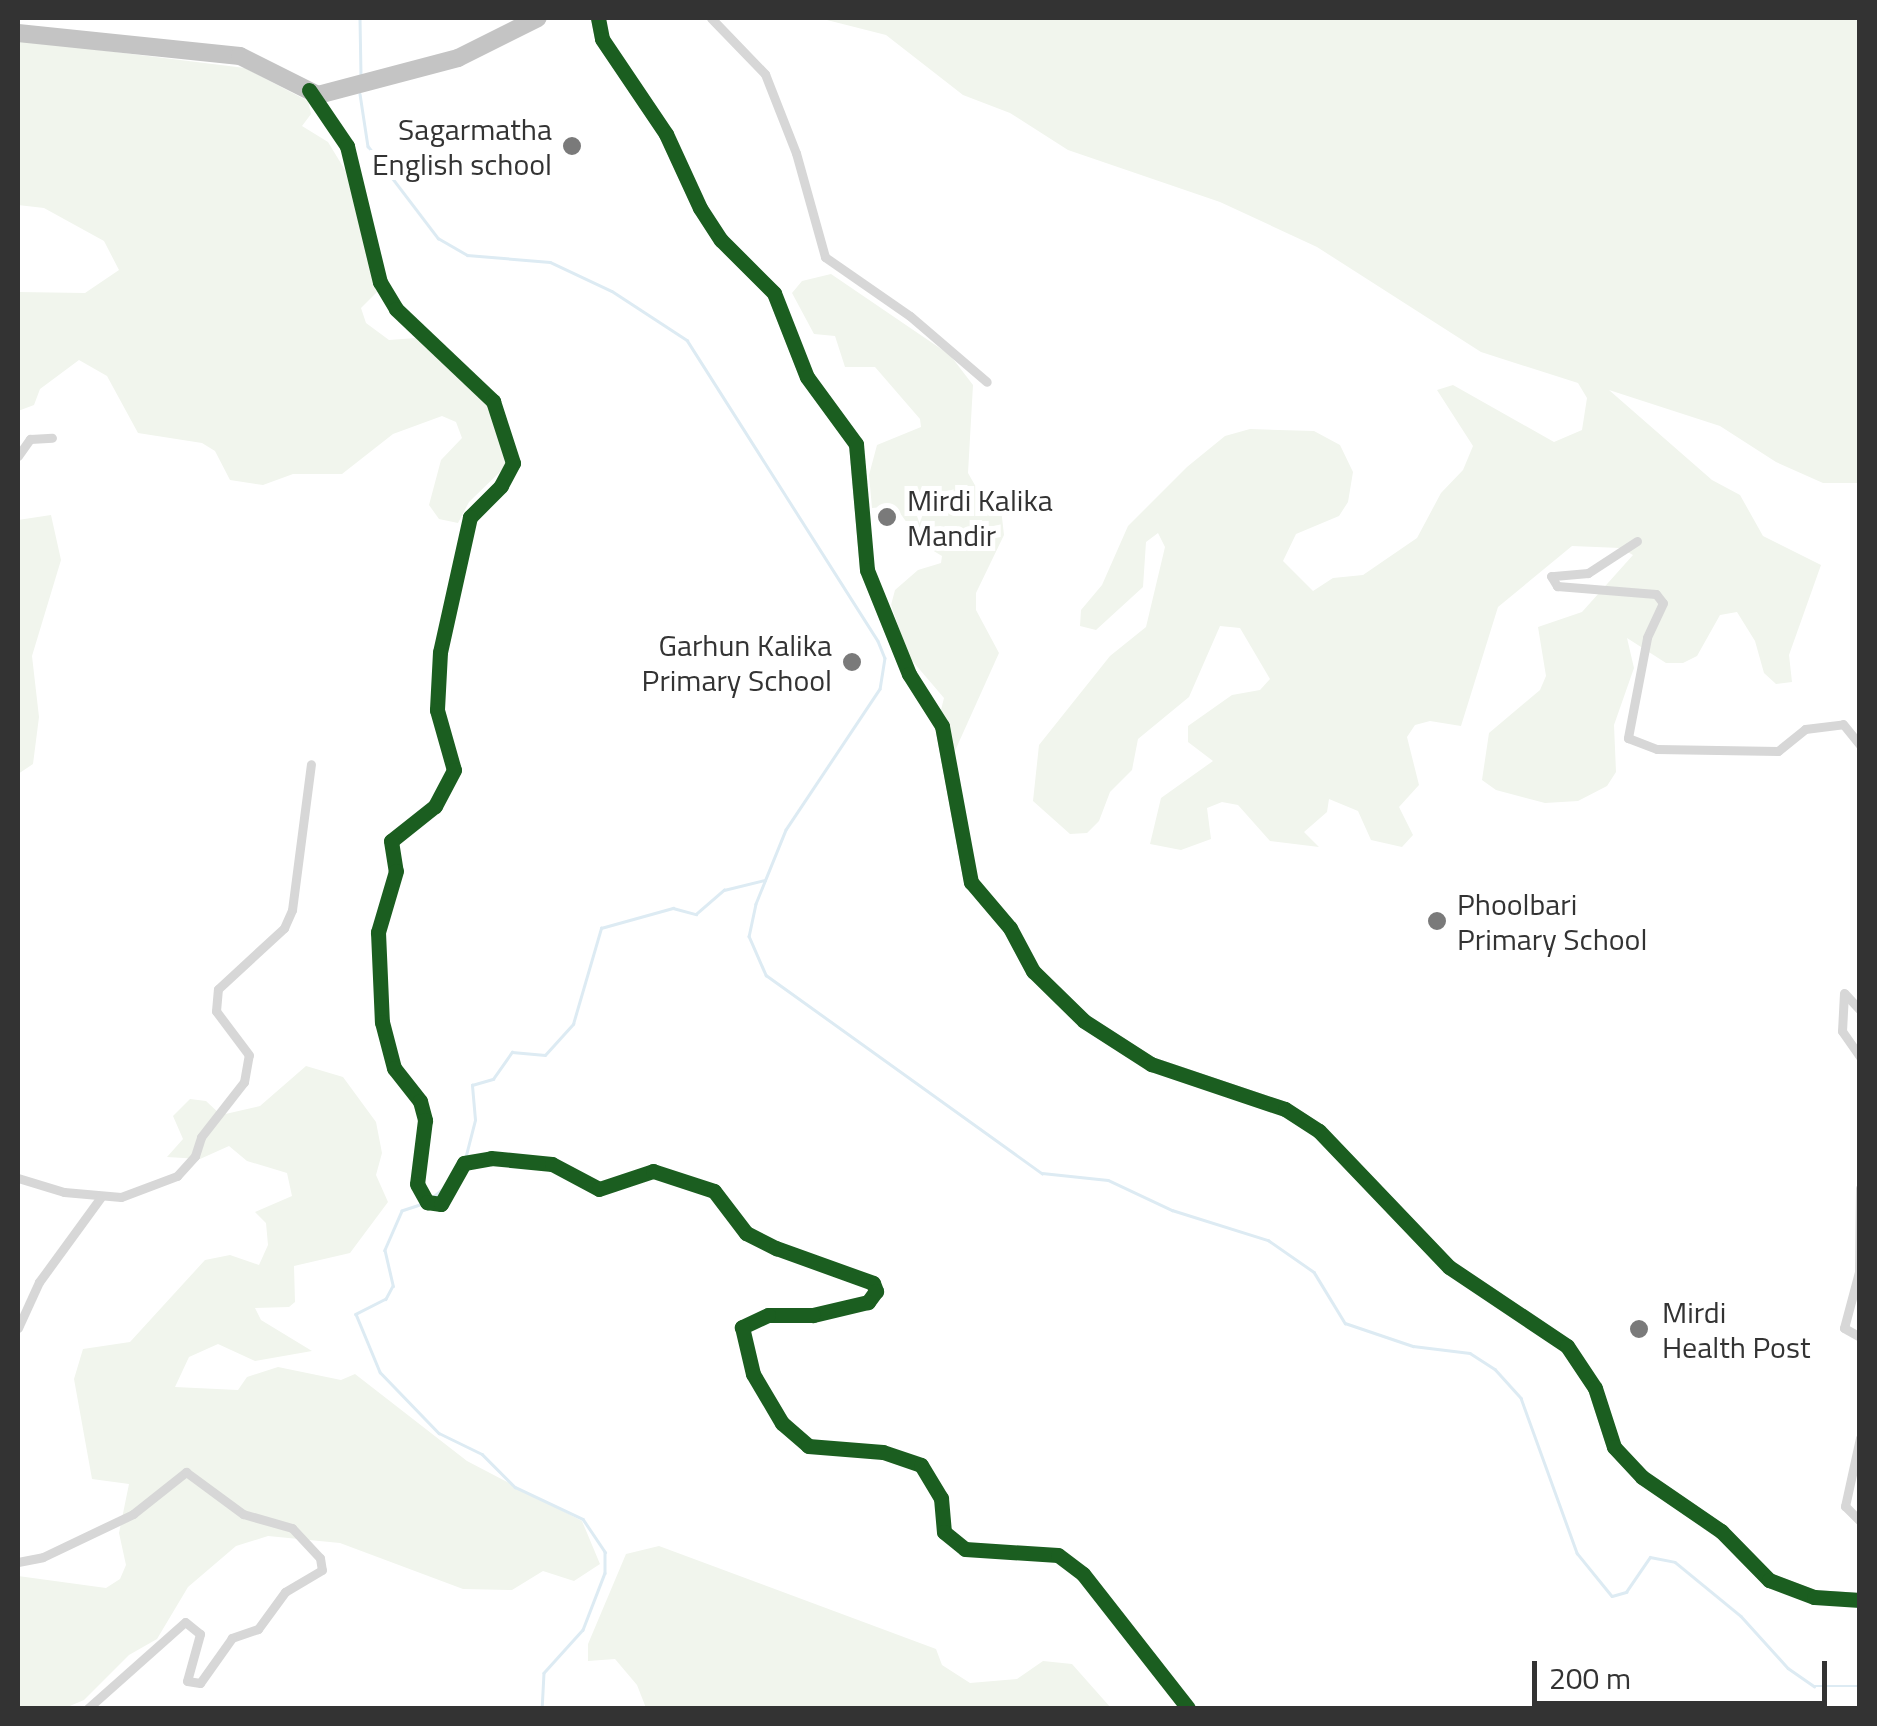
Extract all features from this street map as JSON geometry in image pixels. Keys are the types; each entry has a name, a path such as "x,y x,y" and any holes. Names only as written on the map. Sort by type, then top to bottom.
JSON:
{"highway":[{"path":"18,34 226,53 278,70 313,93 458,58 538,18"}],"street":[{"path":"598,18 602,39 666,134 700,208 721,240 774,293 807,377 856,444 867,570 909,674 942,726 971,882 1010,928 1032,971 1084,1022 1150,1064 1285,1109 1319,1131 1449,1267 1567,1346 1595,1388 1614,1447 1642,1477 1721,1531 1768,1580 1814,1597 1860,1600"},
{"path":"710,18 766,74 796,153 824,257 910,316 987,382"},
{"path":"313,93 348,146 380,282 396,309 493,401 513,463 501,486 470,517 440,652 438,710 454,770 435,806 391,841 396,871 378,932 382,1022 394,1068 420,1101 425,1120 418,1184 429,1206 441,1204 464,1163 492,1158 552,1164 599,1189 653,1171 714,1191 737,1224 761,1240 826,1272 873,1283 876,1291 868,1302 813,1315 768,1315 742,1327 753,1374 782,1423 808,1446 883,1452 920,1464 942,1498 944,1532 965,1549 1058,1555 1083,1574 1188,1708"},
{"path":"18,456 30,439 52,438"},
{"path":"1637,541 1588,573 1552,576 1558,586 1656,594 1663,603 1647,638 1628,738 1657,750 1778,750 1805,729 1842,724 1860,744"},
{"path":"18,1178 122,1197 177,1176 244,1082 249,1055 216,1011 218,989 284,928 292,910 310,764"},
{"path":"1860,1010 1844,994 1842,1031 1860,1057"},
{"path":"1860,1188 1859,1272 1844,1328 1860,1336"},
{"path":"18,1328 38,1282 100,1196"},
{"path":"1845,1506 1860,1438"},
{"path":"18,1562 43,1557 133,1514 186,1472 243,1514 292,1528 320,1558 322,1570 285,1592 258,1629 232,1638 200,1684 186,1681 200,1634 185,1622 88,1708"},
{"path":"1845,1506 1860,1510"},
{"path":"1845,1506 1860,1521"}],"shaded area":[{"path":"819,18 1859,18 1859,483 1823,483 1776,462 1720,426 1609,390 1712,480 1740,495 1763,536 1821,565 1789,655 1792,682 1776,684 1764,673 1755,641 1737,612 1720,615 1697,656 1683,663 1666,663 1627,638 1634,668 1614,725 1616,772 1607,786 1578,801 1545,803 1496,790 1482,780 1489,733 1540,690 1546,676 1538,627 1582,612 1633,555 1620,548 1572,546 1498,607 1461,726 1430,721 1415,725 1407,737 1419,785 1399,807 1413,835 1402,847 1371,840 1358,811 1329,799 1327,812 1304,832 1319,847 1270,841 1238,805 1222,802 1207,808 1211,839 1181,850 1150,844 1161,798 1213,761 1188,742 1188,726 1232,695 1260,690 1270,679 1240,628 1220,626 1189,697 1138,739 1132,770 1110,792 1099,821 1087,833 1070,834 1033,801 1039,745 1110,656 1146,627 1165,547 1158,533 1146,542 1143,587 1096,630 1080,626 1081,610 1102,585 1128,526 1187,467 1225,436 1250,429 1314,431 1340,445 1353,472 1348,502 1339,516 1296,534 1283,561 1313,591 1333,578 1363,575 1417,538 1441,493 1463,470 1473,446 1437,390 1453,385 1554,442 1582,430 1587,398 1578,383 1481,352 1317,247 1220,202 1068,150 1010,113 963,95 886,35"},
{"path":"18,40 245,68 308,101 311,114 302,126 328,142 345,170 379,290 361,308 366,323 389,340 416,338 439,350 492,409 507,456 504,468 469,502 458,523 439,519 429,505 441,460 462,438 456,422 442,416 393,434 342,474 293,474 263,485 230,480 215,451 202,443 138,433 107,376 79,360 40,389 34,405 18,411 18,292 85,293 119,270 104,241 44,208 18,205"},
{"path":"831,274 950,355 973,385 968,473 976,487 999,491 1004,535 976,593 976,610 999,653 954,753 941,710 944,698 909,657 891,605 895,590 918,570 941,563 942,556 922,544 895,506 872,508 869,475 877,445 921,427 920,419 875,367 845,367 835,336 814,334 792,293 802,281"},
{"path":"51,515 61,560 32,656 39,717 33,764 18,774 18,520"},
{"path":"306,1066 343,1077 376,1122 382,1153 376,1175 388,1202 350,1253 294,1266 295,1302 289,1307 255,1308 261,1320 312,1351 255,1361 218,1344 189,1357 175,1387 238,1390 247,1377 278,1367 341,1380 355,1374 467,1461 582,1521 600,1564 574,1581 543,1571 512,1590 463,1589 340,1543 268,1536 236,1546 188,1587 157,1639 129,1655 84,1700 65,1708 18,1708 18,1576 106,1588 120,1579 126,1565 119,1533 129,1484 92,1479 74,1379 83,1349 130,1342 205,1260 230,1255 259,1265 268,1245 266,1223 255,1212 292,1196 287,1173 247,1161 229,1146 200,1159 167,1157 183,1139 173,1116 190,1099 206,1101 221,1115 260,1106"},
{"path":"659,1546 936,1649 942,1665 970,1683 1017,1679 1043,1661 1072,1664 1111,1708 646,1708 637,1685 615,1659 588,1661 588,1644 626,1554"}],"waterway":[{"path":"360,18 361,76"},
{"path":"360,94 368,146 438,238 467,255 550,262 612,291 687,340 878,641 885,658 880,689 786,830 756,904 749,936 766,975 1042,1173 1108,1180 1172,1210 1268,1240 1314,1272 1345,1323 1413,1346 1470,1353 1495,1369 1521,1398 1577,1553 1612,1596 1626,1592 1650,1557 1675,1562 1741,1616 1788,1668 1814,1686 1860,1686"},
{"path":"465,1159 475,1120 472,1085 493,1079 512,1052 545,1055 573,1024 601,928 673,908 696,914 724,890 765,880"},
{"path":"429,1200 446,1186"},
{"path":"423,1204 402,1211 385,1250 393,1286 386,1299 356,1314 380,1372 439,1433 482,1454 515,1487 583,1519 605,1552 605,1573 583,1630 544,1673 542,1708"}],"cycle path":[{"path":"598,18 602,39 666,134 700,208 721,240 774,293 807,377 856,444 867,570 909,674 942,726 971,882 1010,928 1033,971 1084,1021 1151,1064 1285,1109 1319,1131 1449,1267 1567,1346 1595,1388 1614,1447 1642,1477 1721,1531 1769,1580 1814,1597 1860,1600"},
{"path":"309,90 347,146 380,282 396,309 493,401 513,463 501,486 470,517 440,652 437,710 454,770 435,806 391,841 396,871 378,932 382,1022 394,1068 420,1101 425,1120 417,1184 427,1202 441,1204 464,1163 491,1158 552,1164 599,1189 653,1171 714,1191 746,1233 873,1283 876,1291 868,1302 813,1315 768,1315 742,1327 753,1374 782,1423 808,1446 883,1452 921,1465 941,1498 944,1532 965,1549 1058,1555 1083,1574 1188,1708"}],"place":[{"name":"Sagarmatha English school","path":"572,146"},
{"name":"Mirdi Kalika Mandir","path":"887,517"},
{"name":"Garhun Kalika Primary School","path":"852,662"},
{"name":"Phoolbari Primary School","path":"1437,921"},
{"name":"Mirdi Health Post","path":"1639,1329"}]}
